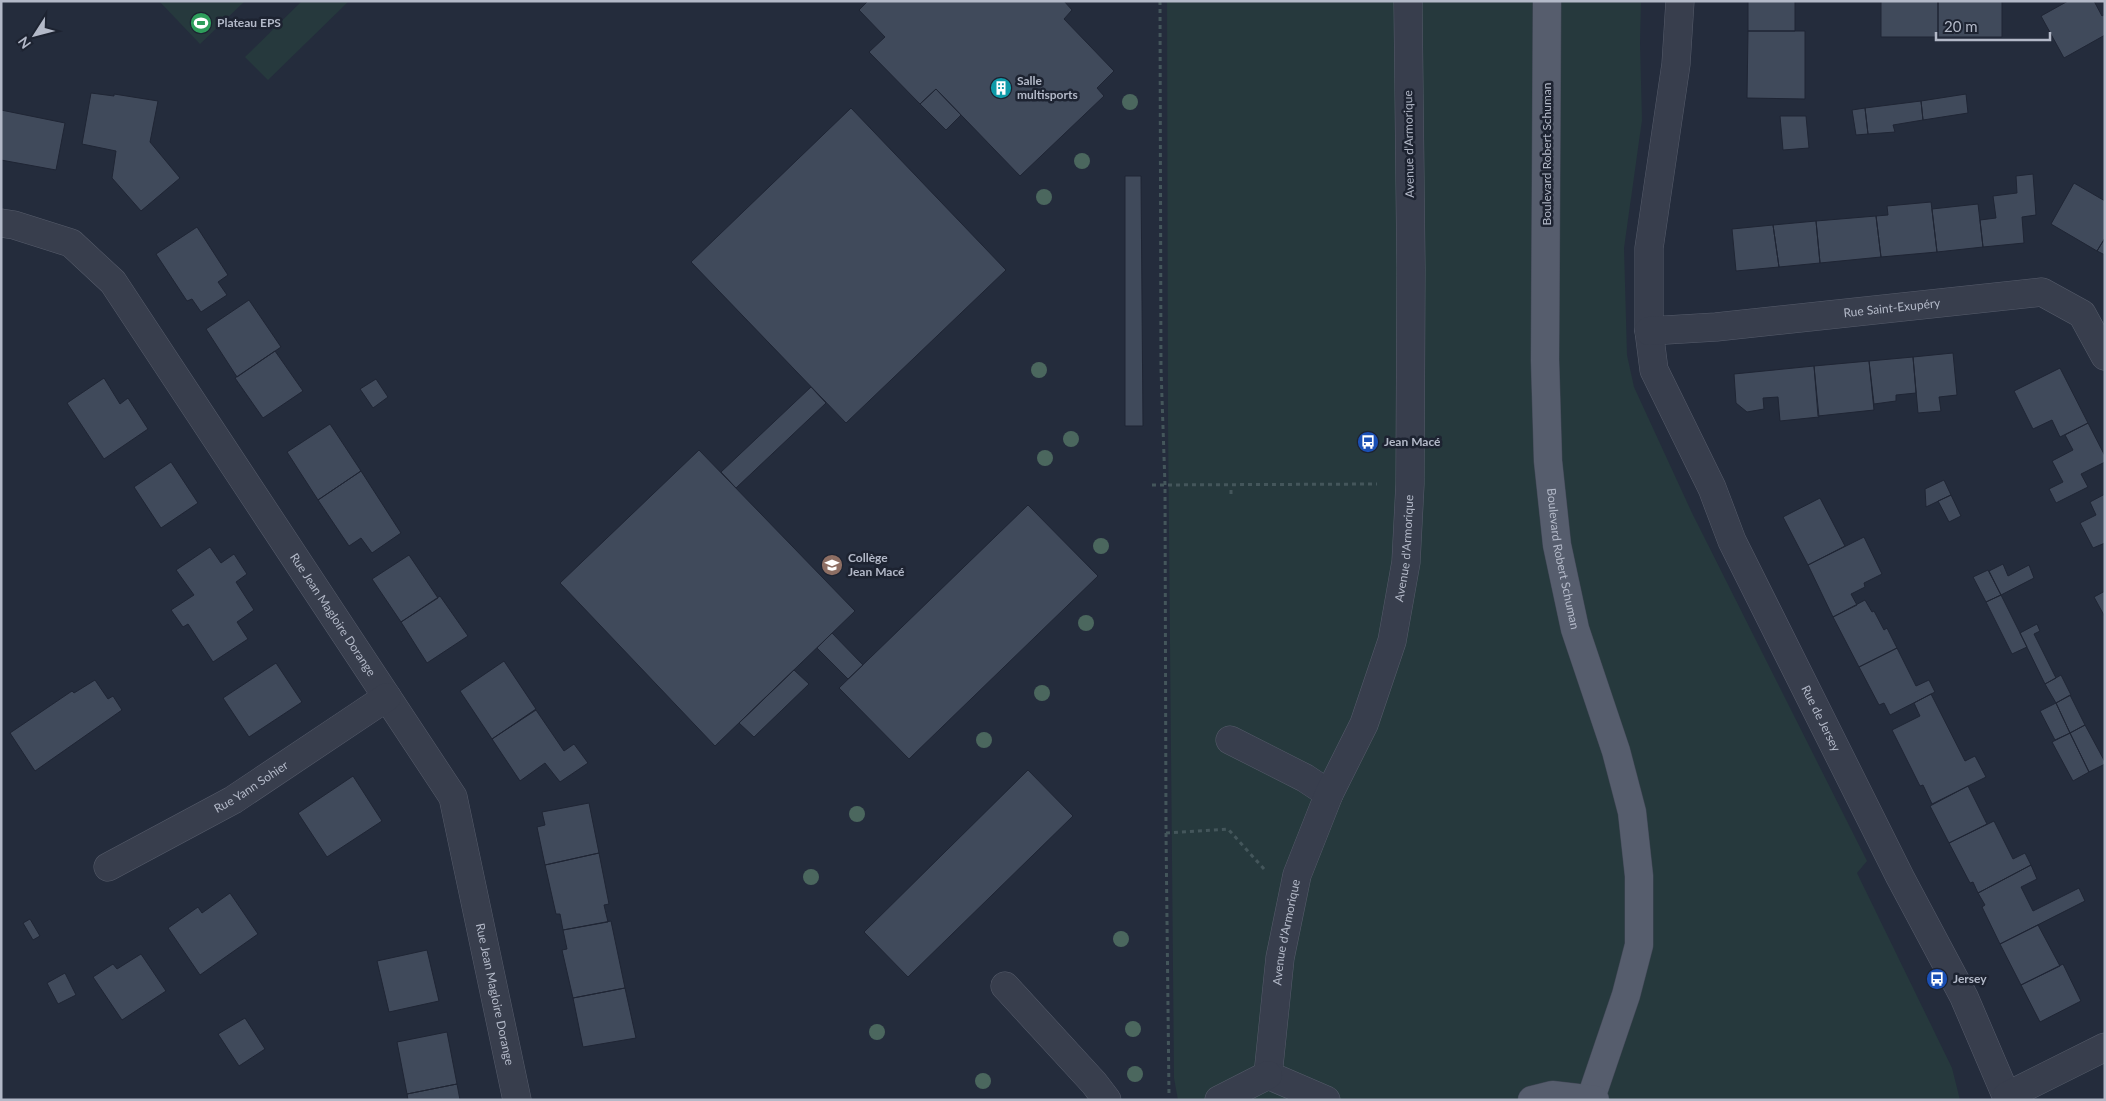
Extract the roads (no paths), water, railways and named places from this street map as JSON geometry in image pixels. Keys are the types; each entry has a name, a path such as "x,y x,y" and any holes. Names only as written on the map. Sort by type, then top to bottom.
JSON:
{"main road":[{"name":"Boulevard Robert Schuman","path":"1547,1 1545,360 1548,461 1556,545 1575,629 1616,751 1632,812 1640,876 1638,945 1626,995 1593,1099"},
{"path":"1532,1100 1552,1095 1593,1099"}],"street":[{"name":"Avenue d'Armorique","path":"1268,1075 1280,958 1297,875 1329,794 1364,724 1392,641 1406,562 1410,484 1411,269 1408,1"},
{"path":"1649,331 1649,248 1676,64 1680,1"},
{"name":"Rue Jean Magloire Dorange","path":"1,223 14,225 71,243 113,282 453,797 517,1100"},
{"name":"Rue Saint-Exupéry","path":"1649,331 1716,326 2042,292 2082,314 2105,356"},
{"name":"Rue de Jersey","path":"1649,331 1654,370 1712,488 1732,542 1900,877 1964,996 2008,1098"},
{"name":"Rue Yann Sohier","path":"108,867 233,800 387,697"},
{"path":"1230,740 1304,778 1329,794"},
{"path":"1005,986 1094,1083 1107,1100"},
{"path":"2008,1098 2105,1047"},
{"path":"1219,1100 1268,1075 1326,1100"}],"place":[{"name":"Plateau EPS","path":"201,23"},
{"name":"Salle multisports","path":"1001,88"},
{"name":"Jean Macé","path":"1368,442"},
{"name":"Collège Jean Macé","path":"832,565"},
{"name":"Jersey","path":"1937,979"}]}
